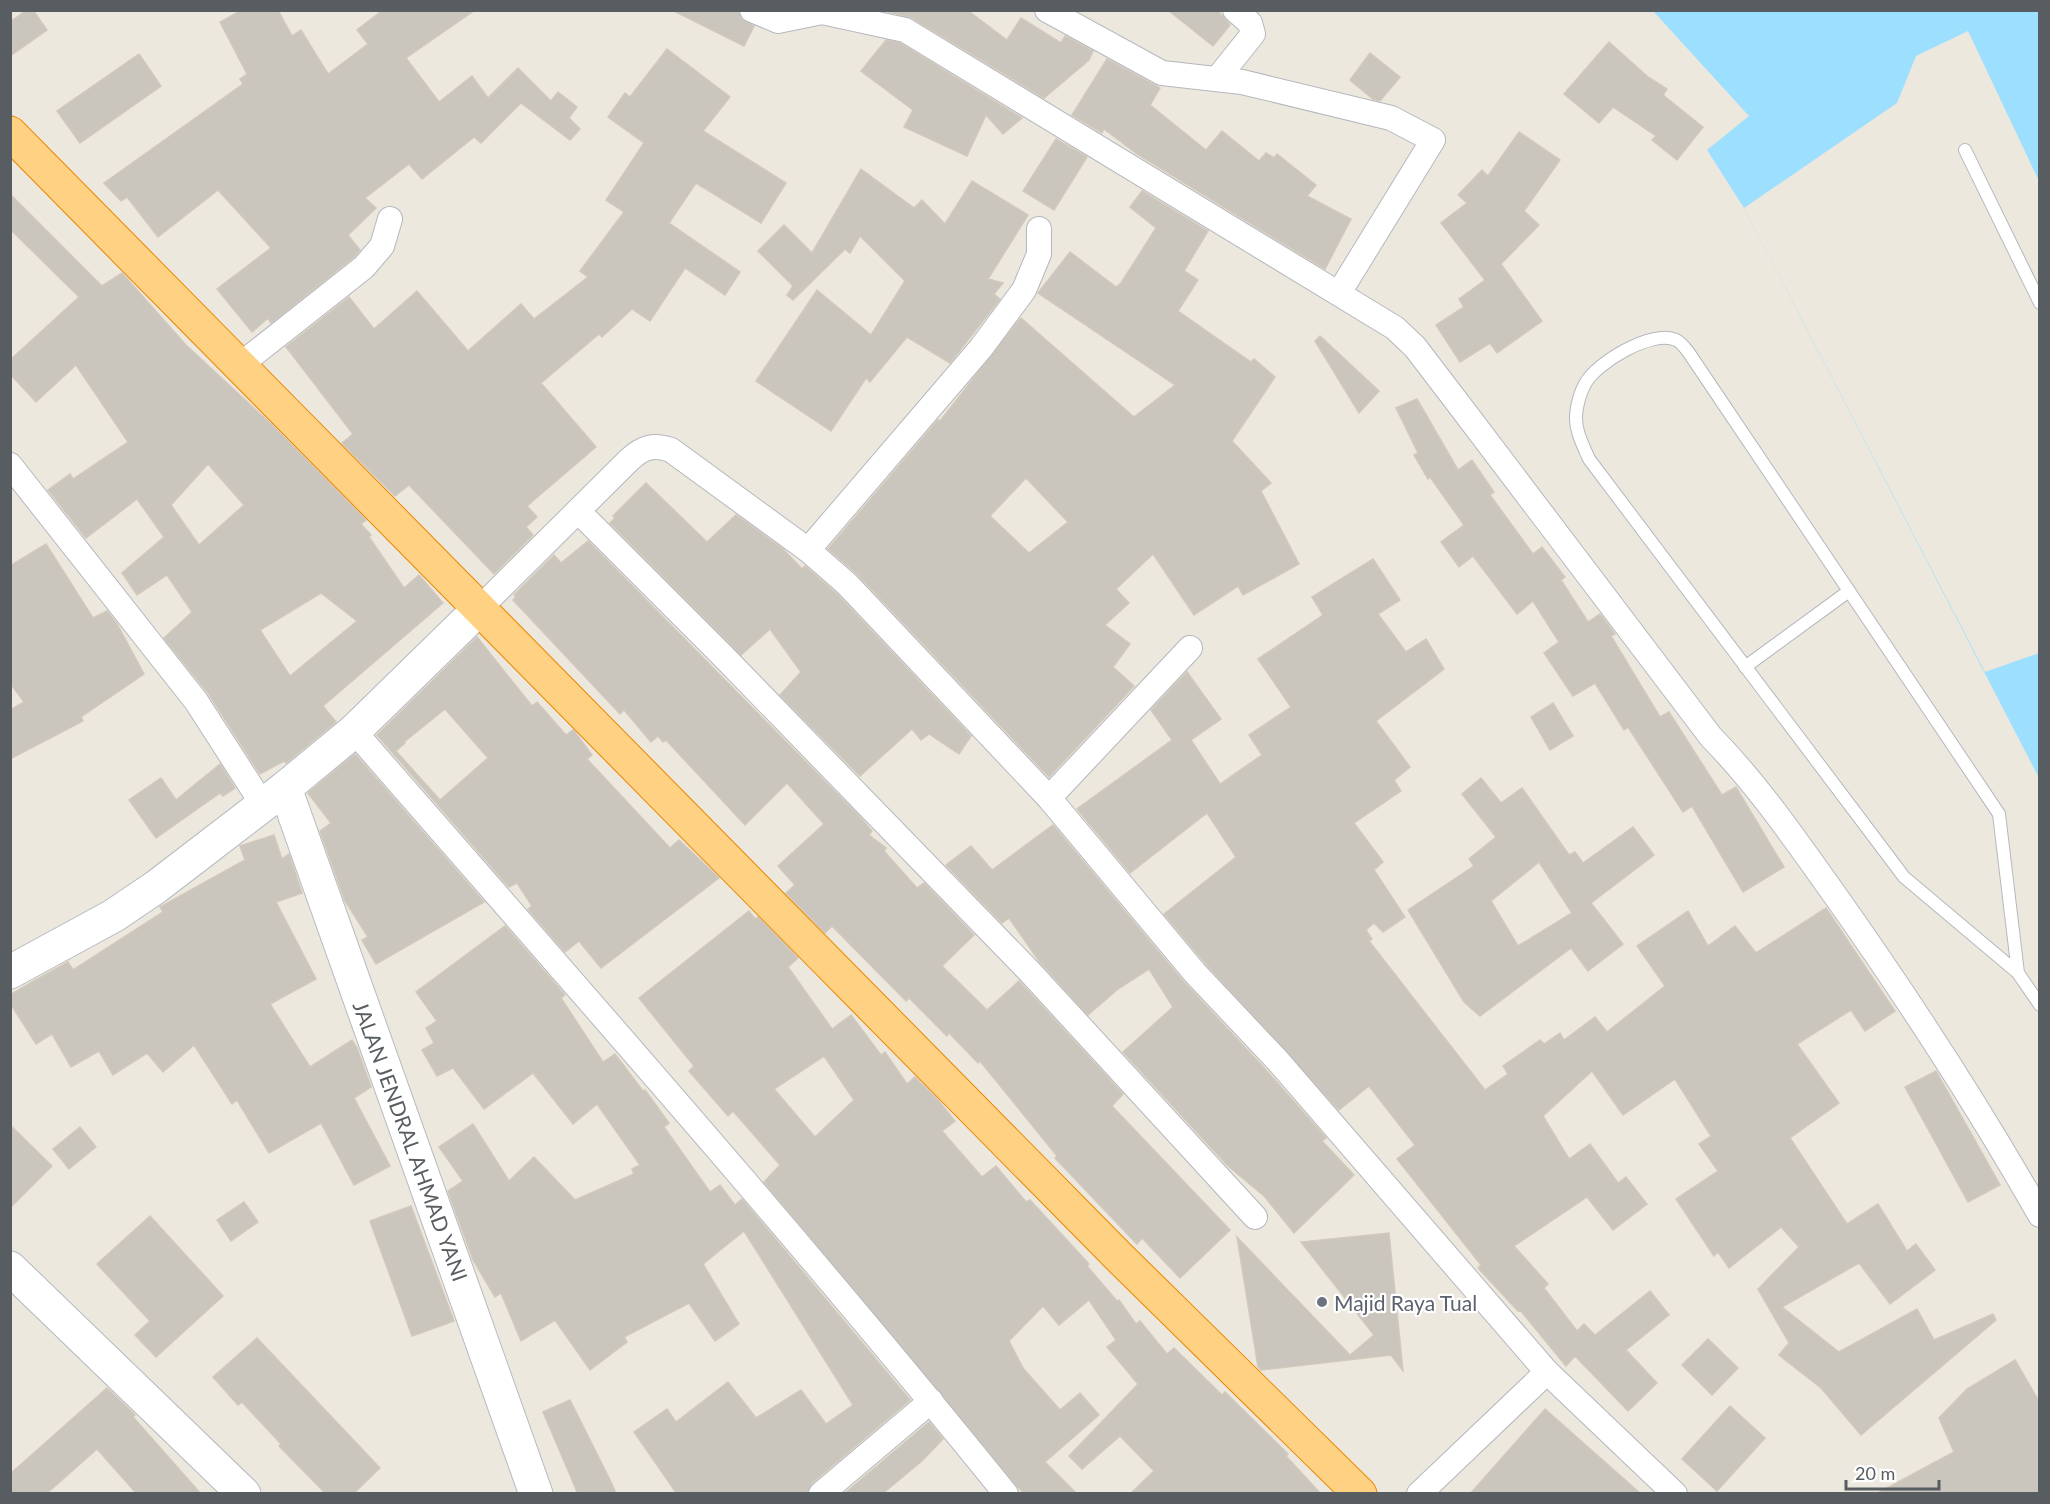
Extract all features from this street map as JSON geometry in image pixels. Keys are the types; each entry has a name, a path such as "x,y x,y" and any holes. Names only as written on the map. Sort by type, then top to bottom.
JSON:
{"highway":[{"path":"10,133 1102,1240 1360,1494"}],"street":[{"path":"752,10 778,21 822,12 905,30 1395,328 1415,347 1711,737 1754,783 1873,949 2012,1166 2040,1215"},
{"path":"1047,10 1162,73 1242,82 1391,118 1433,140 1339,293"},
{"path":"1217,79 1253,34 1250,23 1235,10"},
{"path":"240,365 364,267 382,246 390,219"},
{"path":"808,550 981,348 1024,290 1039,254 1039,229"},
{"path":"10,972 113,916 156,887 274,796 354,731 639,451 659,446 671,450 808,550 847,584 1049,798 1195,973 1278,1061 1547,1372 1675,1494"},
{"path":"10,465 274,796"},
{"path":"578,511 723,656 1030,972 1255,1217"},
{"path":"1049,798 1190,648"},
{"path":"354,731 931,1401 1006,1494"},
{"name":"JALAN JENDRAL AHMAD YANI","path":"274,796 536,1494"},
{"path":"10,1268 244,1494"},
{"path":"1419,1494 1547,1372"},
{"path":"821,1494 931,1401"}],"lane":[{"path":"1965,150 2040,303"},
{"path":"2018,973 1999,814 1689,353 1676,340 1656,338 1638,343 1598,368 1585,382 1576,417 1578,434 1589,459 1904,877 2018,973 2040,1005"},
{"path":"1745,667 1849,591"}],"water":[{"path":"1653,11 2039,11 2039,778 1744,208 1707,150 1749,116"}],"pier":[{"path":"1968,31 2039,181 2039,653 1985,672 1744,208 1897,103 1916,56"}],"building":[{"path":"27,10 33,10 47,30 10,56 10,22"},
{"path":"242,10 278,10 292,36 301,30 328,74 368,44 357,30 383,10 475,10 406,58 439,102 472,76 488,98 518,68 551,101 558,92 577,107 569,118 580,129 570,140 521,103 481,143 474,137 422,179 409,164 365,198 376,208 348,235 360,250 354,257 271,323 268,318 252,332 217,289 271,248 218,190 158,237 127,197 121,201 104,183 243,84 240,79 247,74 220,22"},
{"path":"672,10 738,10 741,19 754,26 744,46"},
{"path":"882,10 967,10 1007,40 1021,18 1061,43 1065,36 1093,51 1089,60 1044,98 912,18"},
{"path":"1168,10 1217,10 1230,25 1213,46"},
{"path":"886,40 900,43 1022,118 1003,134 986,115 967,156 904,127 913,110 861,71"},
{"path":"1609,42 1648,77 1667,89 1663,95 1703,127 1677,160 1652,140 1656,136 1613,107 1599,123 1564,94"},
{"path":"667,49 730,97 703,131 786,183 761,223 696,183 669,223 740,272 725,295 685,268 650,321 632,309 602,337 599,334 541,383 596,447 527,506 537,517 526,527 533,535 494,574 409,485 395,496 342,443 353,434 286,347 349,297 374,329 417,291 468,351 521,304 534,319 588,277 580,271 624,212 606,200 644,143 608,117 625,93 630,97"},
{"path":"1370,53 1400,77 1380,101 1373,99 1350,80"},
{"path":"139,54 161,86 80,143 57,111"},
{"path":"1107,59 1160,88 1150,105 1206,150 1222,131 1259,161 1266,153 1274,158 1277,154 1316,185 1307,196 1351,219 1325,269 1137,154 1104,129 1102,133 1072,115"},
{"path":"1519,132 1560,160 1524,211 1539,225 1501,264 1542,321 1497,353 1490,343 1460,362 1436,325 1464,307 1459,299 1485,280 1441,223 1467,203 1458,195 1482,170 1488,176"},
{"path":"1056,139 1087,157 1054,210 1023,191"},
{"path":"861,169 914,208 922,200 945,224 972,181 1028,215 988,279 1003,283 994,294 1000,299 950,363 907,337 870,382 866,378 831,431 756,381 817,290 871,335 905,281 860,236 850,253 845,249 793,300 787,295 793,286 758,251 784,225 812,253"},
{"path":"1142,191 1208,231 1184,271 1198,280 1178,311 1251,362 1254,359 1275,377 1232,441 1271,483 1261,491 1299,564 1243,595 1238,586 1194,615 1153,554 1116,589 1129,603 1105,625 1130,644 1113,667 1134,686 1049,777 857,574 828,549 938,420 940,421 1021,318 1134,417 1175,385 1038,293 1070,252 1116,287 1121,283 1156,228 1130,207","holes":["1026,478 1068,522 1029,553 990,516"]},
{"path":"10,194 102,286 122,273 186,345 271,424 366,520 361,524 371,535 369,537 404,588 419,575 443,603 323,706 336,722 286,763 284,761 260,774 208,693 164,638 192,612 167,575 137,595 122,573 164,537 137,499 86,538 48,490 70,474 73,479 128,442 76,365 36,402 10,374 10,360 79,297 10,229","holes":["208,464 244,505 199,545 171,505","321,593 357,621 290,676 260,630"]},
{"path":"1320,336 1379,391 1359,413 1315,341"},
{"path":"1417,399 1458,470 1472,460 1494,492 1490,495 1533,554 1542,547 1565,577 1561,580 1588,622 1600,614 1615,634 1611,636 1660,717 1669,712 1722,795 1736,787 1784,867 1743,892 1692,806 1683,812 1628,727 1624,730 1595,683 1573,696 1544,653 1559,642 1533,601 1517,614 1473,556 1459,567 1441,542 1464,525 1430,477 1428,479 1414,455 1418,453 1396,408"},
{"path":"646,483 707,542 736,515 783,549 802,569 805,566 837,594 971,736 959,754 929,734 921,740 912,729 860,776 780,695 801,672 770,629 741,655 610,523 615,518 613,516"},
{"path":"588,541 859,816 872,831 869,835 886,848 884,851 917,888 924,883 974,935 942,966 987,1010 1019,981 1123,1094 1112,1106 1230,1230 1180,1278 1142,1238 1137,1244 1055,1158 1057,1156 980,1061 978,1063 949,1033 947,1036 909,998 906,1001 832,926 825,933 786,893 795,885 778,866 824,824 787,783 745,825 666,740 663,742 658,736 651,742 624,710 620,714 513,600 516,597 514,595 554,555 561,563"},
{"path":"46,544 93,618 107,611 117,624 144,674 81,717 83,721 10,759 10,710 24,702 10,683 10,566"},
{"path":"1373,559 1400,600 1378,614 1406,652 1426,639 1444,669 1376,721 1410,767 1394,780 1401,791 1354,823 1383,862 1374,870 1405,917 1383,932 1374,923 1366,930 1372,939 1369,941 1485,1090 1508,1074 1503,1066 1540,1040 1544,1044 1560,1033 1564,1040 1595,1017 1607,1032 1665,986 1637,946 1688,911 1708,946 1735,926 1756,953 1826,908 1895,1011 1865,1031 1851,1010 1797,1044 1839,1103 1790,1138 1847,1224 1878,1204 1907,1251 1916,1244 1935,1270 1890,1304 1859,1263 1782,1307 1839,1352 1917,1309 1934,1340 1993,1314 1996,1320 1861,1435 1821,1388 1779,1355 1789,1343 1758,1289 1799,1247 1781,1227 1729,1268 1718,1252 1714,1256 1676,1199 1718,1171 1699,1144 1711,1136 1675,1079 1623,1115 1592,1071 1543,1116 1569,1159 1590,1144 1618,1183 1626,1177 1647,1204 1613,1230 1587,1197 1514,1246 1548,1284 1544,1288 1577,1331 1584,1324 1595,1335 1650,1291 1669,1315 1626,1350 1657,1383 1628,1411 1575,1356 1566,1366 1520,1310 1518,1311 1478,1268 1481,1265 1397,1159 1415,1145 1369,1086 1339,1110 1206,964 1164,914 1236,857 1207,813 1130,873 1077,809 1172,740 1151,710 1187,672 1221,719 1191,740 1220,784 1262,755 1249,735 1291,707 1258,659 1323,615 1312,597"},
{"path":"477,637 532,706 537,702 566,735 573,730 575,732 592,755 587,759 670,848 679,840 719,878 601,968 579,941 565,952 528,909 532,906 517,883 509,887 377,735","holes":["445,709 488,758 440,800 396,751"]},
{"path":"1553,703 1573,736 1550,750 1531,717"},
{"path":"355,754 484,902 376,964 362,940 368,937 345,901 320,831 331,823 308,793"},
{"path":"220,764 235,788 223,796 220,793 156,838 129,800 161,778 176,800"},
{"path":"1481,778 1501,803 1522,788 1569,855 1575,852 1583,863 1633,827 1654,855 1591,903 1623,944 1588,971 1571,948 1480,1016 1464,1002 1408,910 1474,866 1469,859 1496,837 1462,794","holes":["1539,862 1572,913 1518,946 1491,901"]},
{"path":"1053,825 1184,982 1267,1071 1326,1138 1322,1141 1354,1175 1294,1233 1264,1196 1228,1166 1123,1052 1173,1007 1149,969 1118,989 1088,1015 1039,961 1009,918 1002,923 946,865 971,846 992,870"},
{"path":"274,835 282,859 289,854 302,893 276,902 316,979 270,1004 310,1067 352,1040 357,1048 371,1087 354,1098 390,1166 354,1185 321,1123 269,1153 237,1100 232,1104 194,1045 163,1072 147,1053 113,1075 99,1051 71,1067 52,1034 36,1044 10,1003 10,995 68,962 73,970 163,912 160,907 245,860 240,846"},
{"path":"749,911 755,919 758,917 798,958 788,967 832,1029 851,1015 881,1055 885,1052 907,1084 915,1077 955,1121 942,1131 982,1177 996,1166 1026,1202 1030,1200 1089,1264 1087,1266 1117,1301 1119,1300 1136,1324 1140,1321 1167,1354 1174,1348 1222,1395 1225,1392 1288,1454 1286,1456 1321,1494 1130,1494 1154,1471 1120,1436 1082,1469 1069,1456 1138,1384 1107,1347 1116,1340 1089,1300 1059,1325 1043,1306 1009,1341 1023,1368 1060,1410 1080,1393 1099,1415 1045,1462 1077,1494 1025,1494 764,1182 780,1165 733,1111 728,1116 689,1071 694,1066 639,998","holes":["824,1056 854,1100 815,1137 774,1089"]},
{"path":"505,926 565,995 561,998 603,1062 615,1054 643,1091 645,1090 669,1123 664,1127 710,1192 720,1185 735,1205 742,1199 910,1400 812,1483 807,1494 677,1494 634,1432 667,1409 676,1422 728,1382 756,1418 801,1390 826,1424 853,1405 744,1231 703,1264 739,1324 715,1341 689,1303 624,1337 627,1342 590,1370 555,1320 521,1341 501,1293 495,1297 473,1260 448,1191 463,1181 439,1147 473,1124 509,1181 534,1157 575,1200 634,1174 632,1169 640,1165 597,1104 573,1124 533,1073 484,1109 453,1068 437,1076 422,1050 434,1043 426,1028 437,1021 416,992"},
{"path":"1936,1071 2000,1185 1968,1202 1905,1087"},
{"path":"10,1125 52,1166 10,1208"},
{"path":"80,1127 96,1147 69,1169 53,1149"},
{"path":"244,1202 258,1222 231,1241 217,1220"},
{"path":"411,1206 454,1321 412,1336 370,1221"},
{"path":"150,1216 223,1296 156,1357 135,1335 150,1321 97,1264"},
{"name":"Majid Raya Tual","path":"1389,1233 1403,1371 1391,1355 1261,1370 1258,1367 1237,1237 1350,1355 1374,1335 1301,1242"},
{"path":"257,1338 380,1468 353,1494 326,1494 279,1446 281,1444 242,1402 238,1405 213,1377"},
{"path":"1708,1339 1738,1368 1712,1395 1682,1365"},
{"path":"2015,1360 2040,1403 2040,1494 1876,1494 1954,1452 1939,1418 1967,1389"},
{"path":"107,1388 135,1415 133,1417 201,1494 137,1494 97,1449 46,1494 10,1494 10,1474"},
{"path":"570,1400 616,1494 578,1494 543,1412"},
{"path":"1730,1406 1765,1438 1717,1491 1682,1459"},
{"path":"1545,1409 1641,1494 1470,1494"},
{"path":"929,1422 943,1439 922,1461 882,1494 844,1494"}],"place":[{"name":"Majid Raya Tual","path":"1322,1302"}]}
